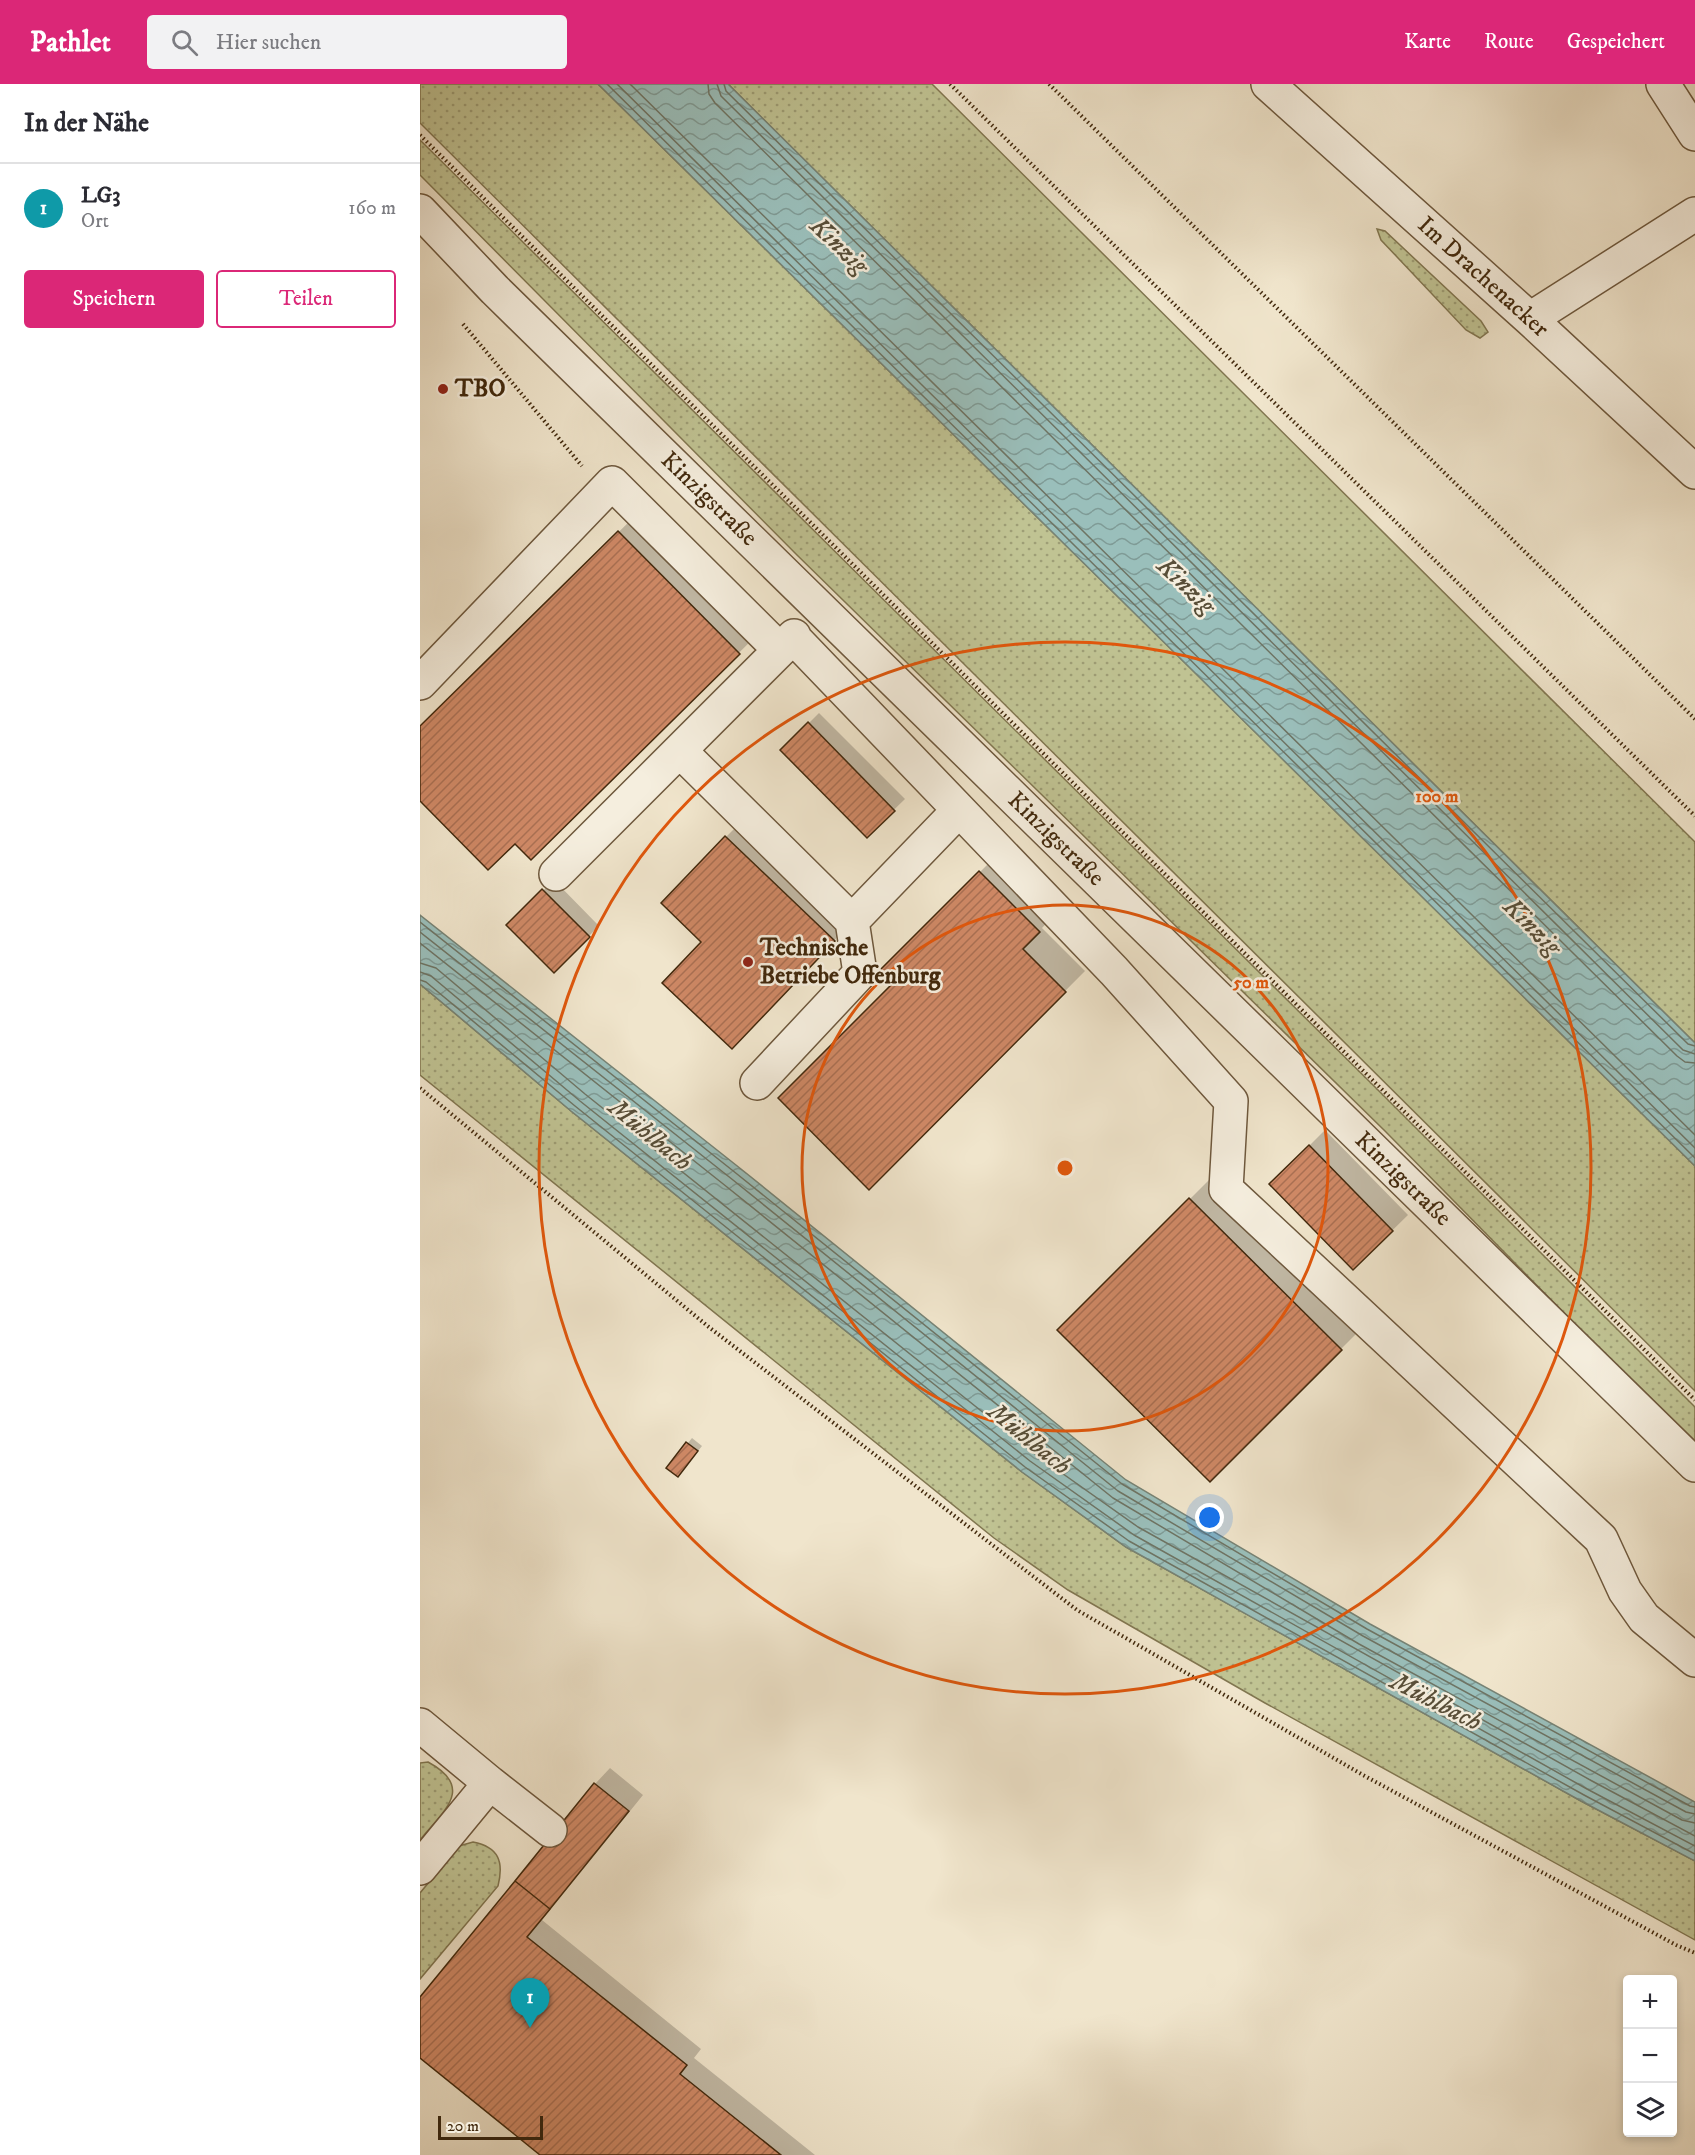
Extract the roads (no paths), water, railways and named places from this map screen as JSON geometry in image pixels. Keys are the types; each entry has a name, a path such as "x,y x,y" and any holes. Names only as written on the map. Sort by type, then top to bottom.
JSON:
{"street":[{"name":"Im Drachenacker","path":"1268,84 1530,319 1695,472"},
{"path":"1663,84 1695,134"},
{"name":"Kinzigstraße","path":"420,211 495,290 1695,1465"},
{"path":"1530,319 1695,214"},
{"path":"420,683 612,483 786,644 959,810 1114,971 1231,1101 1226,1189 1601,1539 1626,1591 1644,1618 1695,1660"},
{"path":"556,874 821,609"},
{"path":"680,751 852,921 860,973 757,1083"},
{"path":"852,921 959,810"},
{"path":"420,1725 490,1784 550,1830"},
{"path":"420,1868 490,1784"}],"water":[{"name":"Kinzig","path":"598,84 728,84 1695,1043 1695,1166"},
{"name":"Mühlbach","path":"420,915 741,1169 1126,1480 1370,1624 1695,1802 1695,1861 1581,1801 1126,1547 1022,1472 571,1111 420,984"}],"place":[{"name":"TBO","path":"443,389"},
{"name":"Technische Betriebe Offenburg","path":"748,962"},
{"name":"LG3","path":"530,2028"}]}
